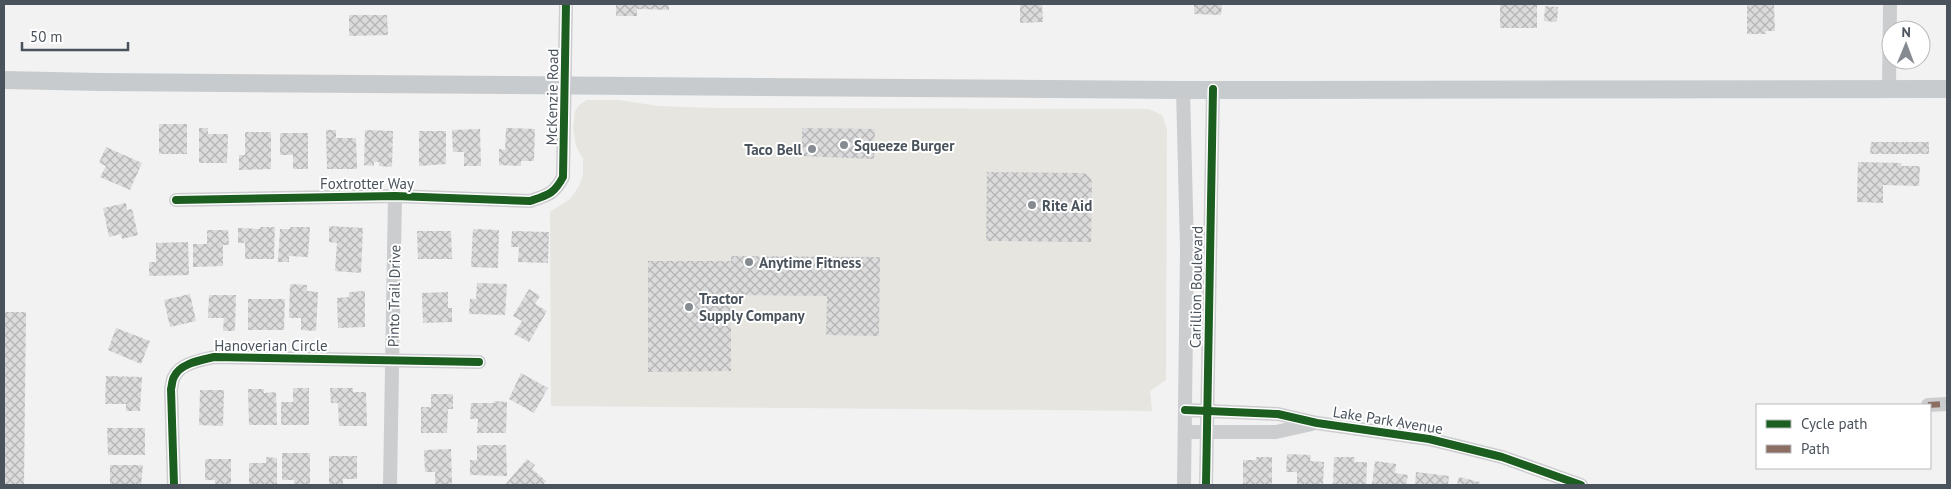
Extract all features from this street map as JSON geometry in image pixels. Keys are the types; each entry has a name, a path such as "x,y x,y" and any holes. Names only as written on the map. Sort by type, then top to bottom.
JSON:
{"main road":[{"path":"4,80 1183,90 1947,89"}],"street":[{"name":"McKenzie Road","path":"556,189 563,177 564,170 566,4"},
{"path":"1889,88 1890,4"},
{"name":"Carillion Boulevard","path":"1183,90 1187,249 1184,485"},
{"name":"Carillion Boulevard","path":"1206,485 1213,90"},
{"name":"Foxtrotter Way","path":"176,200 395,196 530,201 548,195 556,189"},
{"name":"Pinto Trail Drive","path":"390,485 395,196"},
{"name":"Hanoverian Circle","path":"174,485 171,389 174,376 183,368 195,362 214,357 479,362"},
{"path":"1931,405 1947,404"},
{"name":"Lake Park Avenue","path":"1185,410 1278,414 1317,423 1397,433 1464,446 1502,457 1581,485"},
{"name":"Lake Park Avenue","path":"1185,432 1276,432 1317,423"}],"shaded area":[{"path":"587,100 619,100 658,106 718,108 1149,109 1162,115 1167,129 1166,380 1150,391 1152,411 551,406 550,212 570,199 579,186 583,175 583,159 576,146 573,127 575,111 579,105"}],"building":[{"path":"616,4 669,4 669,10 637,9 637,16 616,16"},
{"path":"1020,4 1042,4 1043,22 1020,23"},
{"path":"1194,4 1222,4 1221,15 1194,14"},
{"path":"1537,4 1537,28 1500,28 1500,5"},
{"path":"1747,4 1774,4 1775,31 1766,31 1766,34 1747,34"},
{"path":"1545,6 1558,7 1557,22 1544,21"},
{"path":"349,15 387,15 388,35 349,36"},
{"path":"159,124 187,124 187,154 159,154"},
{"path":"199,128 208,128 208,134 228,134 227,163 199,163"},
{"path":"506,128 535,129 534,161 521,161 521,166 499,165 499,149 505,150"},
{"path":"802,128 875,129 874,159 802,156"},
{"path":"480,129 481,166 464,166 464,152 453,152 452,130"},
{"path":"326,130 336,130 336,138 356,138 357,169 327,169"},
{"path":"365,130 393,131 392,167 379,166 379,162 374,162 374,166 364,165"},
{"path":"419,131 446,131 446,164 419,166"},
{"path":"245,132 271,132 271,169 239,170 239,155 245,155"},
{"path":"280,133 308,133 308,169 293,169 293,155 280,155"},
{"path":"1871,142 1929,142 1929,154 1870,154"},
{"path":"106,147 142,163 130,190 100,177 106,166 99,163"},
{"path":"1858,162 1902,163 1901,166 1920,166 1919,186 1883,185 1883,203 1857,202"},
{"path":"987,172 1086,174 1092,182 1091,242 986,241"},
{"path":"126,203 127,210 132,209 138,235 122,239 121,234 109,237 103,208"},
{"path":"329,226 363,228 361,273 335,271 337,243 329,242"},
{"path":"260,227 275,227 274,259 245,259 245,243 238,243 238,228 260,229"},
{"path":"290,227 310,227 308,257 289,256 289,262 278,262 280,229 290,229"},
{"path":"473,229 499,230 498,268 471,267"},
{"path":"207,230 228,230 229,245 223,245 223,266 193,267 193,244 207,244"},
{"path":"417,231 451,231 452,259 418,259"},
{"path":"512,231 549,232 548,263 518,262 519,247 511,247"},
{"path":"188,242 189,275 149,276 149,262 156,262 156,243"},
{"path":"731,256 880,257 879,336 826,335 827,296 731,295 731,371 648,372 648,261 731,261"},
{"path":"477,283 507,284 505,315 469,314 470,299 476,299"},
{"path":"290,284 307,285 307,291 318,292 316,331 301,330 301,318 289,318"},
{"path":"529,289 540,296 535,304 547,311 529,342 514,334 522,321 513,316"},
{"path":"365,291 365,327 338,328 337,298 349,297 349,292"},
{"path":"448,292 448,308 452,308 452,322 423,323 422,293"},
{"path":"190,294 196,321 170,327 164,300"},
{"path":"209,295 236,295 235,331 223,331 224,318 208,318"},
{"path":"248,299 285,299 284,330 248,330"},
{"path":"4,312 26,312 24,485 4,485"},
{"path":"116,328 150,341 141,364 108,350"},
{"path":"521,373 548,388 534,413 509,399"},
{"path":"106,376 142,377 140,411 126,411 126,404 105,404"},
{"path":"293,388 309,388 309,425 281,425 281,402 293,402"},
{"path":"330,388 353,388 353,392 366,392 367,426 339,426 338,403 331,403"},
{"path":"248,389 264,389 264,393 276,392 277,425 249,425"},
{"path":"200,390 224,390 223,426 199,425"},
{"path":"431,394 453,394 453,409 448,409 447,433 421,433 421,407 431,407"},
{"path":"494,401 507,402 506,433 477,433 478,419 470,419 471,403 494,403"},
{"path":"107,428 145,428 145,455 108,455"},
{"path":"477,445 506,445 507,476 470,475 470,460 477,460"},
{"path":"451,449 452,485 435,485 435,472 425,472 424,450"},
{"path":"282,453 310,453 310,485 294,485 294,480 282,480"},
{"path":"1287,454 1311,455 1310,461 1324,462 1323,485 1297,484 1297,472 1286,472"},
{"path":"329,456 357,456 357,479 343,479 343,485 329,485"},
{"path":"266,457 277,458 277,485 249,485 249,463 266,463"},
{"path":"1256,457 1272,457 1272,485 1243,485 1243,460 1256,460"},
{"path":"1334,457 1355,457 1354,462 1367,462 1366,485 1333,485"},
{"path":"205,459 231,459 231,485 215,485 215,480 205,480"},
{"path":"527,459 535,465 532,469 546,481 543,485 505,485"},
{"path":"1375,461 1396,464 1395,473 1408,475 1406,485 1372,485"},
{"path":"110,465 143,465 141,485 110,485"},
{"path":"1416,472 1449,476 1448,485 1415,485"},
{"path":"1459,477 1480,482 1479,485 1457,485"}],"marked path":[{"path":"1931,405 1947,404"}],"cycle path":[{"path":"176,200 395,196 530,201 546,195 557,187 563,177 566,4"},
{"path":"1206,485 1213,89"},
{"path":"174,485 171,389 173,378 186,365 214,357 479,362"},
{"path":"1185,410 1278,414 1317,423 1429,439 1502,457 1581,485"}],"place":[{"name":"Squeeze Burger","path":"844,145"},
{"name":"Taco Bell","path":"812,149"},
{"name":"Rite Aid","path":"1032,205"},
{"name":"Anytime Fitness","path":"749,262"},
{"name":"Tractor Supply Company","path":"689,307"}]}
